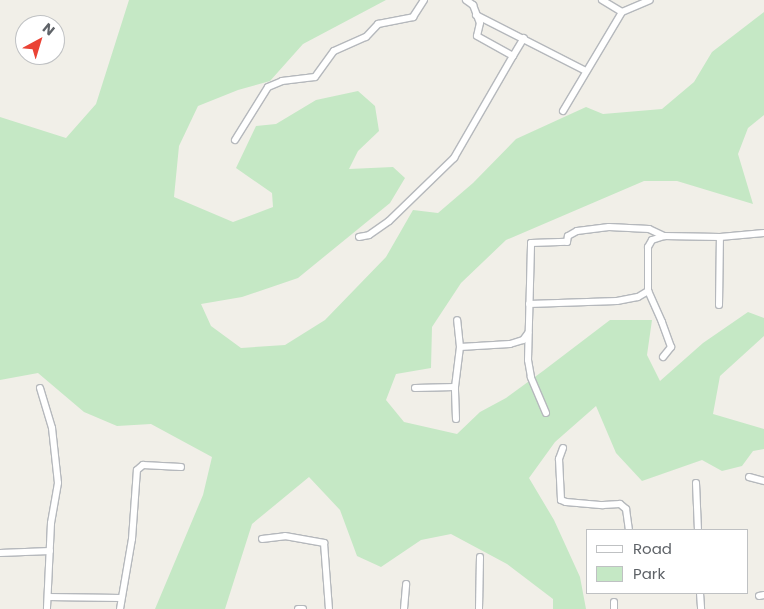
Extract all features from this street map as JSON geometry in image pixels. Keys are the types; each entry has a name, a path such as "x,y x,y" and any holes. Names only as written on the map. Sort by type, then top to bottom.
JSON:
{"street":[{"path":"235,140 268,87 282,81 315,77 334,51 366,36 378,24 413,17 424,0"},
{"path":"466,0 473,5 480,23 477,36 512,56"},
{"path":"602,0 622,12"},
{"path":"563,111 622,12 650,0"},
{"path":"476,15 586,71"},
{"path":"359,237 368,235 389,221 454,158 524,38"},
{"path":"546,413 531,377 528,360 530,247 534,242 567,242 568,236 577,231 609,227 649,229 664,236"},
{"path":"663,358 671,347 648,291 648,247 652,240 664,236 720,237 764,233"},
{"path":"719,305 720,237"},
{"path":"529,304 617,300 638,297 648,291"},
{"path":"456,419 455,387 460,347 457,320"},
{"path":"460,347 510,344 523,340 528,332"},
{"path":"415,388 455,387"},
{"path":"40,388 52,428 57,469 57,496 51,523 48,609"},
{"path":"563,448 559,459 561,500 603,505 620,504 626,509 629,529"},
{"path":"120,609 132,538 137,470 142,465 181,467"},
{"path":"749,476 764,481"},
{"path":"696,483 698,529"},
{"path":"262,539 285,536 324,543 329,609"},
{"path":"0,553 50,551"},
{"path":"479,609 480,557"},
{"path":"404,609 406,584"},
{"path":"700,594 701,609"},
{"path":"48,597 121,598"},
{"path":"298,609 303,609"}],"green space":[{"path":"129,0 386,0 303,44 270,81 238,90 198,106 179,146 174,197 233,222 273,207 272,193 236,168 256,126 276,124 316,100 358,91 375,106 379,131 358,151 349,169 393,167 405,178 390,203 298,278 242,297 201,304 211,326 241,348 285,345 325,320 386,257 413,210 438,213 473,183 516,139 586,107 603,114 662,109 694,82 712,52 764,12 764,115 748,128 738,154 753,204 677,181 644,181 506,240 461,283 432,327 431,368 396,374 386,400 404,422 457,434 480,412 506,398 610,320 652,320 647,355 660,381 703,343 748,312 764,318 764,336 720,376 713,414 764,429 764,449 753,451 742,466 722,471 702,460 642,481 616,453 596,406 555,442 529,478 554,520 580,577 586,609 553,609 553,599 507,564 451,534 421,540 381,567 357,556 340,510 309,477 252,524 225,609 155,609 203,495 212,457 151,424 117,426 84,412 38,373 0,380 0,117 66,138 96,104"}]}
